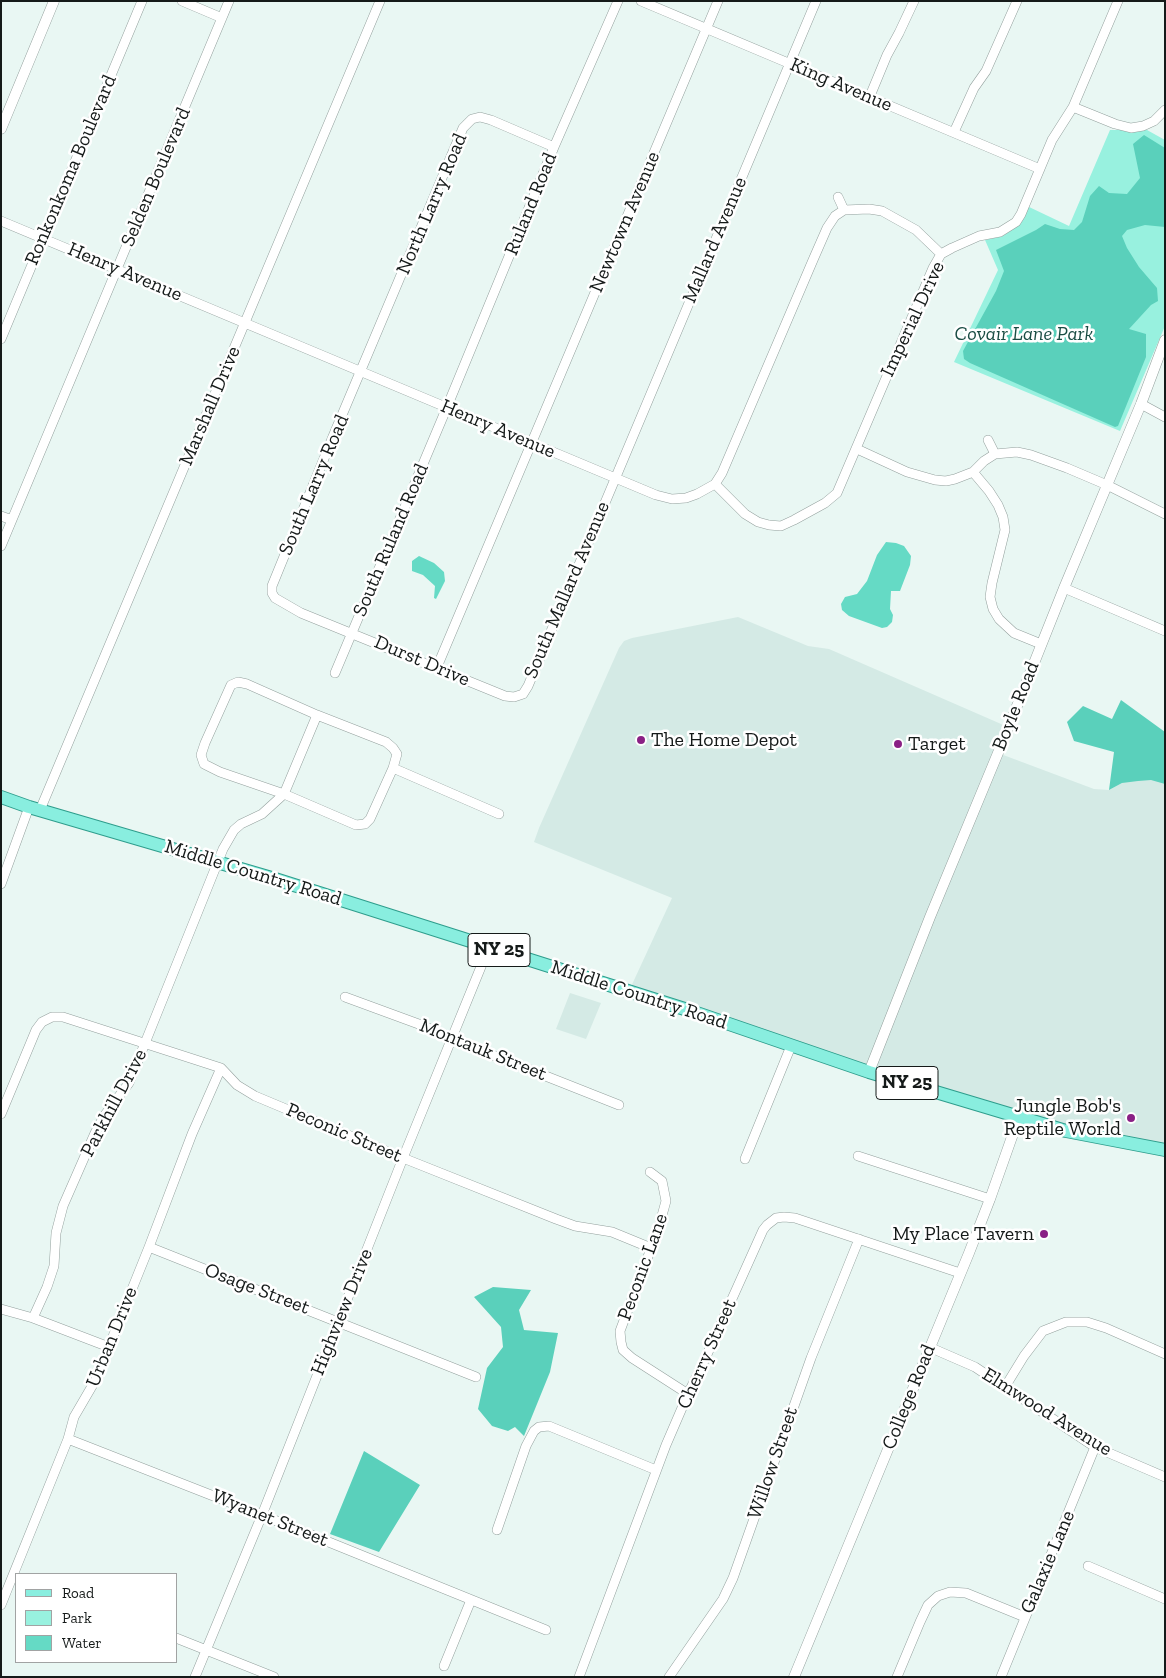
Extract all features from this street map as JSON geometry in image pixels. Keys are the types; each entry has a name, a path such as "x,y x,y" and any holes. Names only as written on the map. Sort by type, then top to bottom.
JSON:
{"main road":[{"name":"NY 25","path":"1,797 35,809"},
{"name":"Middle Country Road","path":"35,809 266,876 694,1012 869,1072 1066,1131 1165,1150"}],"street":[{"path":"1,129 54,1"},
{"name":"Ronkonkoma Boulevard","path":"1,339 142,1"},
{"path":"182,1 222,18"},
{"name":"Selden Boulevard","path":"1,546 229,1"},
{"name":"Marshall Drive","path":"1,884 246,323 380,1"},
{"name":"Ruland Road","path":"447,407 554,147 618,1"},
{"name":"King Avenue","path":"641,1 1040,169"},
{"name":"Newtown Avenue","path":"437,667 718,1"},
{"name":"Mallard Avenue","path":"614,478 816,1"},
{"path":"870,96 887,55 914,1"},
{"path":"954,132 974,88 986,71 1017,1"},
{"name":"Imperial Drive","path":"715,484 745,514 758,522 781,526 825,503 837,493 923,290 942,254 966,241 1000,232 1010,227 1021,214 1052,140 1072,107 1118,1"},
{"path":"1072,107 1115,124 1131,128 1143,126 1154,121 1165,110"},
{"name":"North Larry Road","path":"361,372 463,128 472,119 480,117 554,147"},
{"path":"838,196 844,210"},
{"path":"715,484 730,457 827,228 835,216 844,210 869,209 882,211 916,230 942,254"},
{"name":"Henry Avenue","path":"1,221 656,495 672,499 686,498 715,484"},
{"name":"Boyle Road","path":"869,1072 1041,644 1141,404 1165,340"},
{"name":"South Larry Road","path":"275,598 272,593 274,579 361,372"},
{"path":"1141,404 1165,417"},
{"name":"South Ruland Road","path":"335,673 447,407"},
{"path":"988,440 995,454"},
{"path":"856,449 908,472 935,480 946,481 972,472 995,454 1017,452 1031,455 1107,485 1165,514"},
{"path":"972,472 989,491 1004,517 1005,530 990,597 992,609 999,620 1014,633 1041,644"},
{"name":"South Mallard Avenue","path":"514,697 523,694 528,686 614,478"},
{"path":"1,516 12,520"},
{"path":"1064,588 1165,631"},
{"name":"Durst Drive","path":"275,598 301,613 352,632 505,696 514,697"},
{"path":"238,682 247,684 317,715 386,742 394,748 397,754 393,768 370,819 365,824 356,825 284,794 220,772 204,764 202,755 205,743 230,685 238,682"},
{"path":"284,794 317,715"},
{"path":"393,768 499,814"},
{"name":"Parkhill Drive","path":"33,1318 54,1266 56,1233 63,1206 104,1116 129,1083 217,862 228,839 241,824 262,814 284,794"},
{"name":"Highview Drive","path":"195,1677 262,1515 403,1158 489,947"},
{"name":"Montauk Street","path":"345,997 424,1026 452,1039 619,1105"},
{"name":"Peconic Street","path":"1,1114 36,1030 42,1022 52,1017 63,1017 221,1068 237,1085 255,1096 403,1158 575,1226 612,1232 651,1248"},
{"path":"745,1159 792,1046"},
{"name":"Urban Drive","path":"15,1573 68,1439 74,1418 95,1381 192,1134 221,1068"},
{"name":"College Road","path":"794,1677 990,1199 1019,1117"},
{"path":"858,1156 990,1199"},
{"name":"Peconic Lane","path":"650,1172 662,1181 666,1201 639,1284 620,1331 621,1342 624,1350 632,1358 688,1394"},
{"name":"Cherry Street","path":"579,1677 656,1470 688,1394 763,1230 767,1225 776,1218 795,1218 960,1273"},
{"name":"Willow Street","path":"669,1677 723,1599 733,1578 811,1358 859,1239"},
{"name":"Osage Street","path":"149,1247 476,1377"},
{"path":"1,1309 33,1318 109,1347"},
{"path":"1005,1387 1024,1356 1043,1331 1066,1322 1087,1322 1106,1328 1165,1354"},
{"name":"Elmwood Avenue","path":"929,1347 975,1367 1095,1447 1165,1477"},
{"path":"496,1530 526,1446 539,1427 549,1426 656,1470"},
{"name":"Wyanet Street","path":"68,1439 546,1630"},
{"name":"Galaxie Lane","path":"1001,1677 1095,1447"},
{"path":"1088,1566 1165,1598"},
{"name":"Urban Drive","path":"1,1604 15,1574"},
{"path":"897,1677 928,1605 938,1596 950,1592 966,1593 1024,1617"},
{"path":"444,1666 471,1600"},
{"path":"178,1639 274,1677"}],"shaded area":[{"path":"738,617 808,646 829,649 1008,727 998,753 1094,789 1109,790 1165,760 1165,1150 1066,1131 629,991 672,898 534,842 619,648 624,641"},
{"path":"570,993 601,1003 586,1039 556,1029"}],"green space":[{"name":"Covair Lane Park","path":"1110,130 1147,130 1165,140 1165,326 1120,431 954,362 998,270 985,240 1003,236 1020,224 1027,206 1069,226"},
{"name":"Covair Lane Park","path":"1144,135 1165,148 1165,227 1145,225 1127,230 1122,236 1139,267 1157,288 1158,301 1151,305 1129,329 1146,334 1146,357 1118,426 1115,427 970,363 964,359 963,351 996,291 1004,271 996,250 1045,224 1060,229 1074,230 1082,222 1090,196 1099,186 1109,193 1127,194 1140,178 1133,144"},
{"path":"1121,700 1165,732 1165,784 1151,780 1138,781 1122,783 1109,790 1114,752 1074,741 1067,722 1083,706 1112,719"},
{"path":"493,1287 531,1290 519,1310 524,1330 558,1333 550,1372 524,1436 515,1427 508,1431 492,1426 478,1409 487,1368 503,1347 501,1327 474,1297"},
{"path":"364,1451 420,1485 379,1552 330,1534"}],"water":[{"path":"886,542 904,546 911,556 910,565 900,591 891,591 890,609 893,615 892,622 887,627 882,628 849,616 842,610 841,604 845,597 857,594 867,581 877,555"},
{"path":"419,556 434,563 444,572 445,581 436,599 434,598 435,586 423,575 412,571 412,561"}],"place":[{"name":"The Home Depot","path":"641,740"},
{"name":"Target","path":"898,744"},
{"name":"Jungle Bob's Reptile World","path":"1131,1118"},
{"name":"My Place Tavern","path":"1044,1234"}]}
